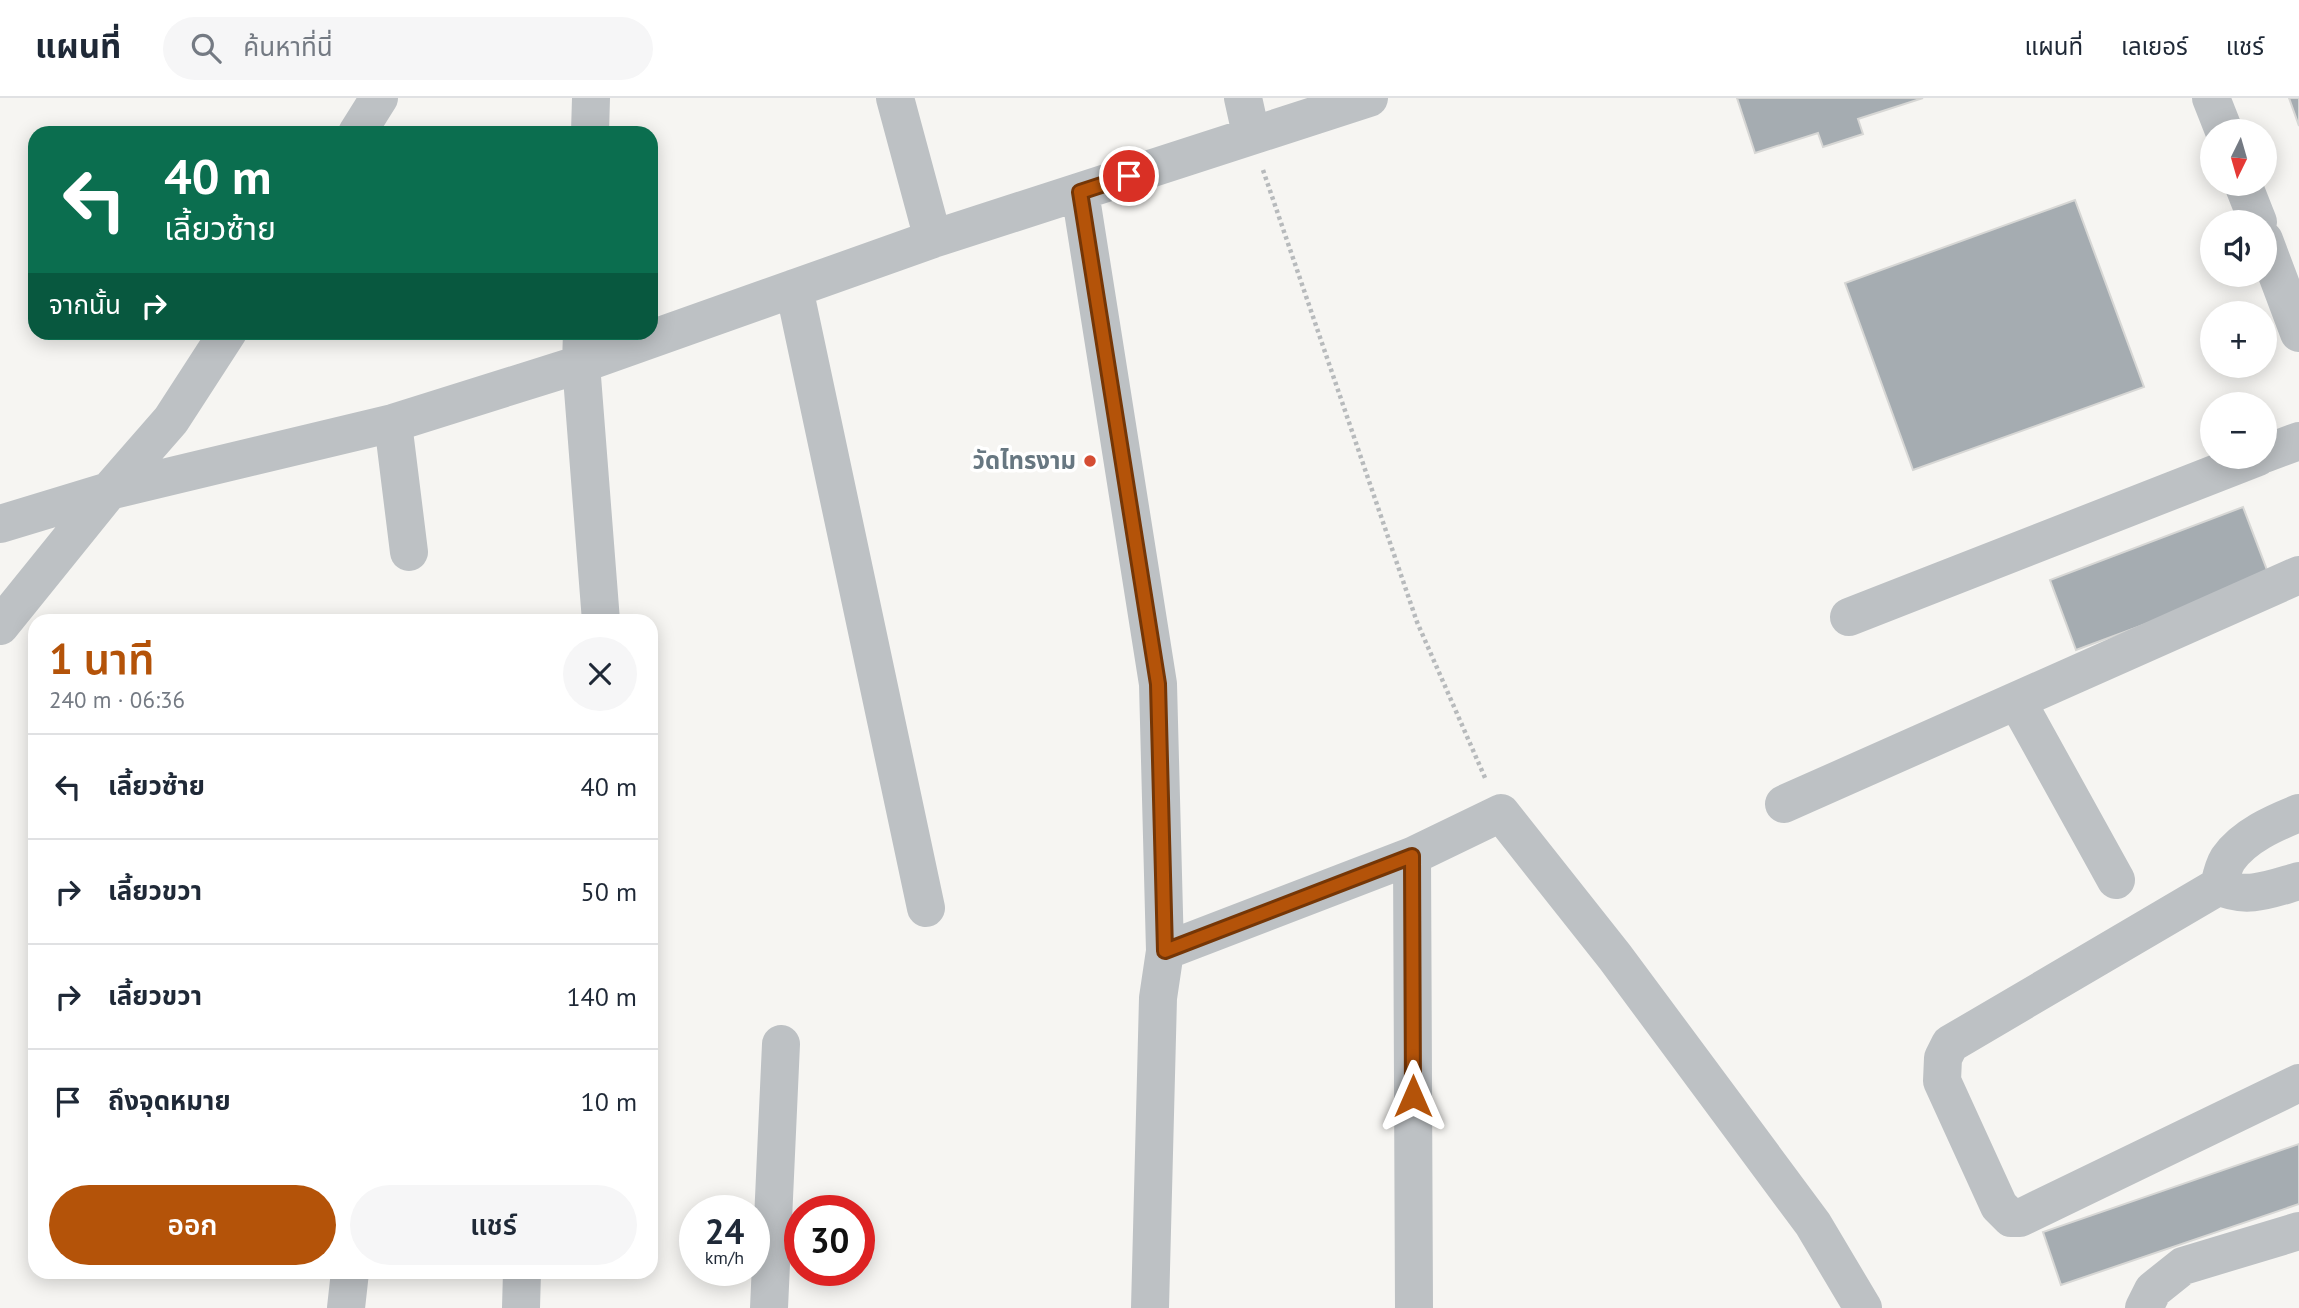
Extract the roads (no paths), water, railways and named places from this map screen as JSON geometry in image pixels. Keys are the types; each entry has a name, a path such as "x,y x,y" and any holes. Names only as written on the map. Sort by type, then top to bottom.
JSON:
{"street":[{"path":"361,126 379,98"},
{"path":"590,126 591,98"},
{"path":"895,98 933,239"},
{"path":"658,326 794,288 933,239 1080,192 1247,116 1369,98"},
{"path":"2211,98 2219,119"},
{"path":"1080,192 1158,684 1165,951 1158,998 1150,1308"},
{"path":"2277,274 2299,332"},
{"path":"794,288 926,908"},
{"path":"0,626 109,491 172,420 223,340"},
{"path":"0,524 109,491 393,423 582,348 610,340"},
{"path":"582,348 601,614"},
{"path":"393,423 409,552"},
{"path":"2277,449 2299,440"},
{"path":"1849,617 2227,469"},
{"path":"1784,804 2299,575"},
{"path":"2017,701 2116,880"},
{"path":"1165,951 1412,856 1501,813 1615,957 1813,1224 1863,1308"},
{"path":"2299,871 2288,817 2243,844 2227,860 2219,886 1950,1044 1942,1058 1942,1081 1999,1206 2011,1217 2020,1218 2299,1083"},
{"path":"1412,856 1415,1308"},
{"path":"2219,886 2238,894 2255,893 2299,881"},
{"path":"769,1308 781,1044"},
{"path":"2144,1308 2153,1290 2183,1266 2299,1231"},
{"path":"346,1308 349,1279"},
{"path":"522,1279 522,1308"}],"place":[{"name":"วัดไทรงาม","path":"1090,461"}]}
